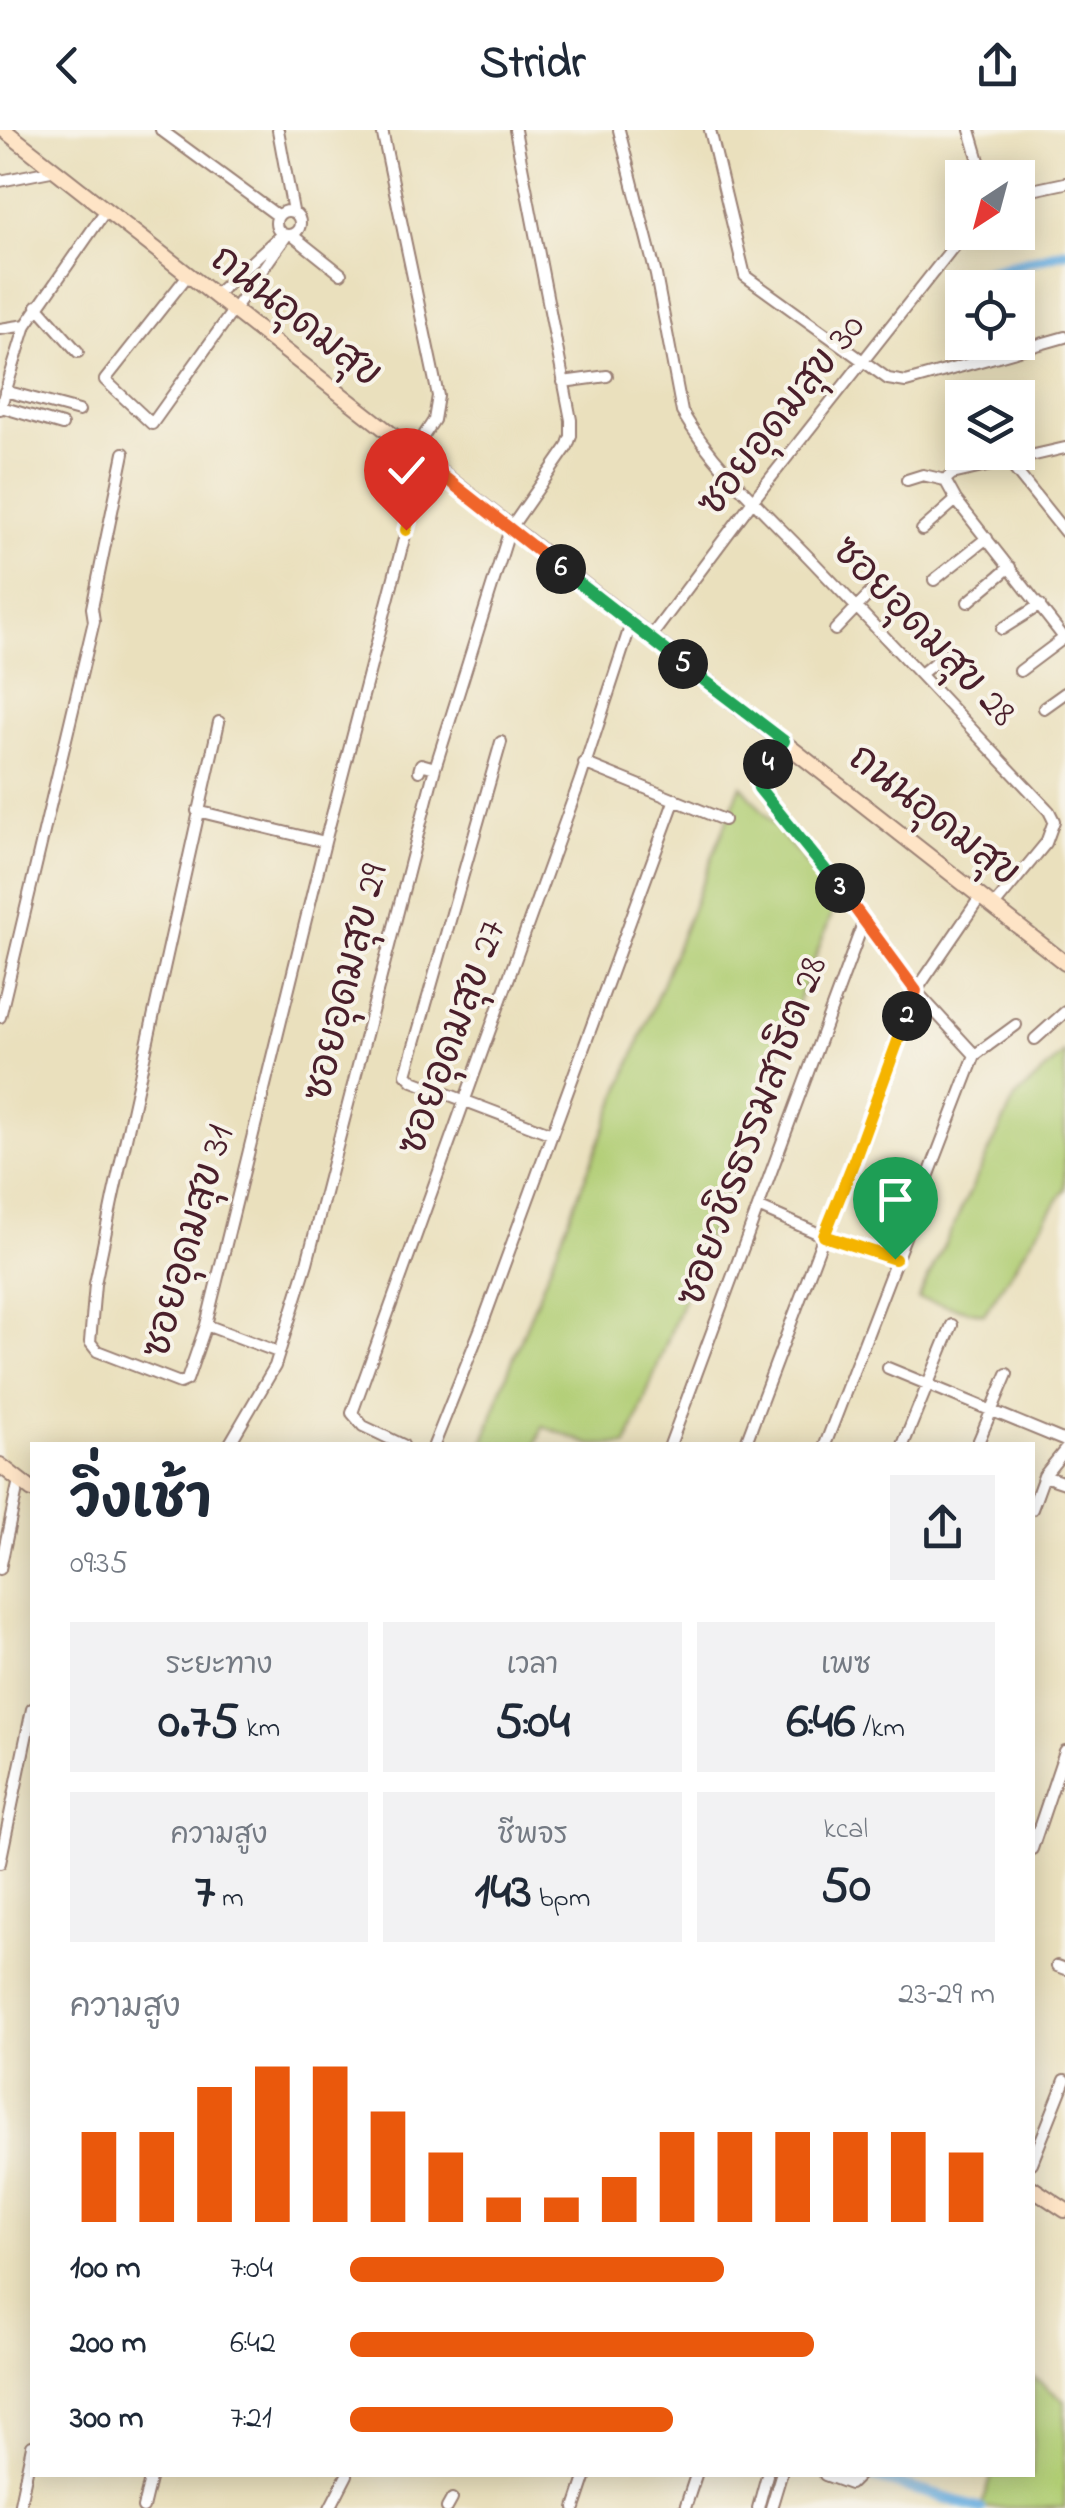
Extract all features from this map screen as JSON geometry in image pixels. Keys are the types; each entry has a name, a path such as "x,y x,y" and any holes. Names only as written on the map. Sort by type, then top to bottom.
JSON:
{"main road":[{"name":"ถนนอุดมสุข","path":"4,130 1065,963"},
{"path":"0,1466 30,1488"},
{"path":"1035,2190 1065,2210"}],"street":[{"path":"148,130 161,130 278,216"},
{"path":"278,130 293,212"},
{"path":"382,130 438,396 434,420 413,452"},
{"name":"ซอยอุดมสุข 29","path":"232,1442 270,1376 308,1263 436,768 510,529 571,436 515,130"},
{"name":"ซอยอุดมสุข 28","path":"619,130 656,275 682,412 694,432 1050,811 1054,821 1046,843 987,901"},
{"path":"710,130 745,276 888,380 906,382 1065,337"},
{"path":"970,130 979,160"},
{"path":"0,181 56,170"},
{"path":"1035,189 1065,182"},
{"path":"62,425 0,408 26,325 106,210"},
{"path":"214,296 287,235 300,226 299,217 284,211 276,224 287,235 341,274"},
{"path":"188,275 105,380 152,424 287,235"},
{"name":"ซอยอุดมสุข 30","path":"650,638 754,499 951,250"},
{"path":"37,306 78,352"},
{"path":"0,329 26,325"},
{"path":"563,382 607,376"},
{"path":"5,392 79,411"},
{"path":"1035,455 1065,448"},
{"path":"0,1017 94,621 92,608 124,453"},
{"name":"ซอยอุดมสุข 31","path":"219,722 102,1249 90,1342 97,1351 183,1383 188,1380 206,1325 325,842 418,485 427,464"},
{"path":"946,483 952,474 971,470"},
{"path":"1015,470 1065,532"},
{"path":"906,480 932,475 946,483 1065,638 1020,671"},
{"path":"922,530 956,500"},
{"path":"934,580 987,538"},
{"path":"968,602 1010,567"},
{"path":"835,630 877,586"},
{"path":"1002,629 1040,605"},
{"name":"ซอยอุดมสุข 27","path":"397,1442 363,1426 352,1413 631,624"},
{"path":"922,673 944,654"},
{"path":"1044,708 1065,693"},
{"path":"784,741 760,777 759,788 864,921"},
{"path":"501,742 406,1074 552,1134"},
{"path":"584,763 724,820"},
{"path":"419,771 420,764 436,768"},
{"path":"435,1442 675,799"},
{"path":"197,811 325,842"},
{"path":"745,1442 916,991 987,901"},
{"name":"ซอยวชิรธรรมสาธิต 28","path":"864,921 916,991 974,1055"},
{"name":"ซอยวชิรธรรมสาธิต 28","path":"671,1442 864,921"},
{"path":"1035,1039 1065,1012"},
{"path":"826,1442 974,1055 1016,1025"},
{"path":"758,1207 824,1236 895,1259"},
{"path":"903,1442 952,1324"},
{"path":"206,1325 278,1352"},
{"path":"888,1368 1065,1441"},
{"path":"978,1442 1007,1374"},
{"path":"1035,1502 1044,1476 1065,1450"},
{"path":"1044,1476 1065,1483"},
{"path":"0,1569 19,1480"},
{"path":"1,1856 30,1718"},
{"path":"1035,1841 1065,1751"},
{"path":"1035,2155 1065,2080"},
{"path":"19,2508 30,2456"},
{"path":"144,2508 151,2477"},
{"path":"330,2508 346,2477"},
{"path":"575,2508 585,2477"},
{"path":"684,2508 695,2477"},
{"path":"758,2508 766,2477"},
{"path":"771,2508 780,2477"},
{"path":"831,2477 850,2484 857,2477"}],"green space":[{"path":"741,785 837,901 628,1442 583,1442 543,1426 537,1442 484,1442 502,1387"},
{"path":"1065,1052 1065,1189 984,1314 918,1299 1015,1098"},
{"path":"1035,2378 1065,2401 1065,2508 981,2508 991,2477 1035,2477"}],"waterway":[{"path":"994,270 1065,252"},
{"path":"873,2477 980,2508"}],"route":[{"path":"406,530 427,464 784,741 760,777 759,788 833,878 916,991 824,1236 895,1259"}]}
